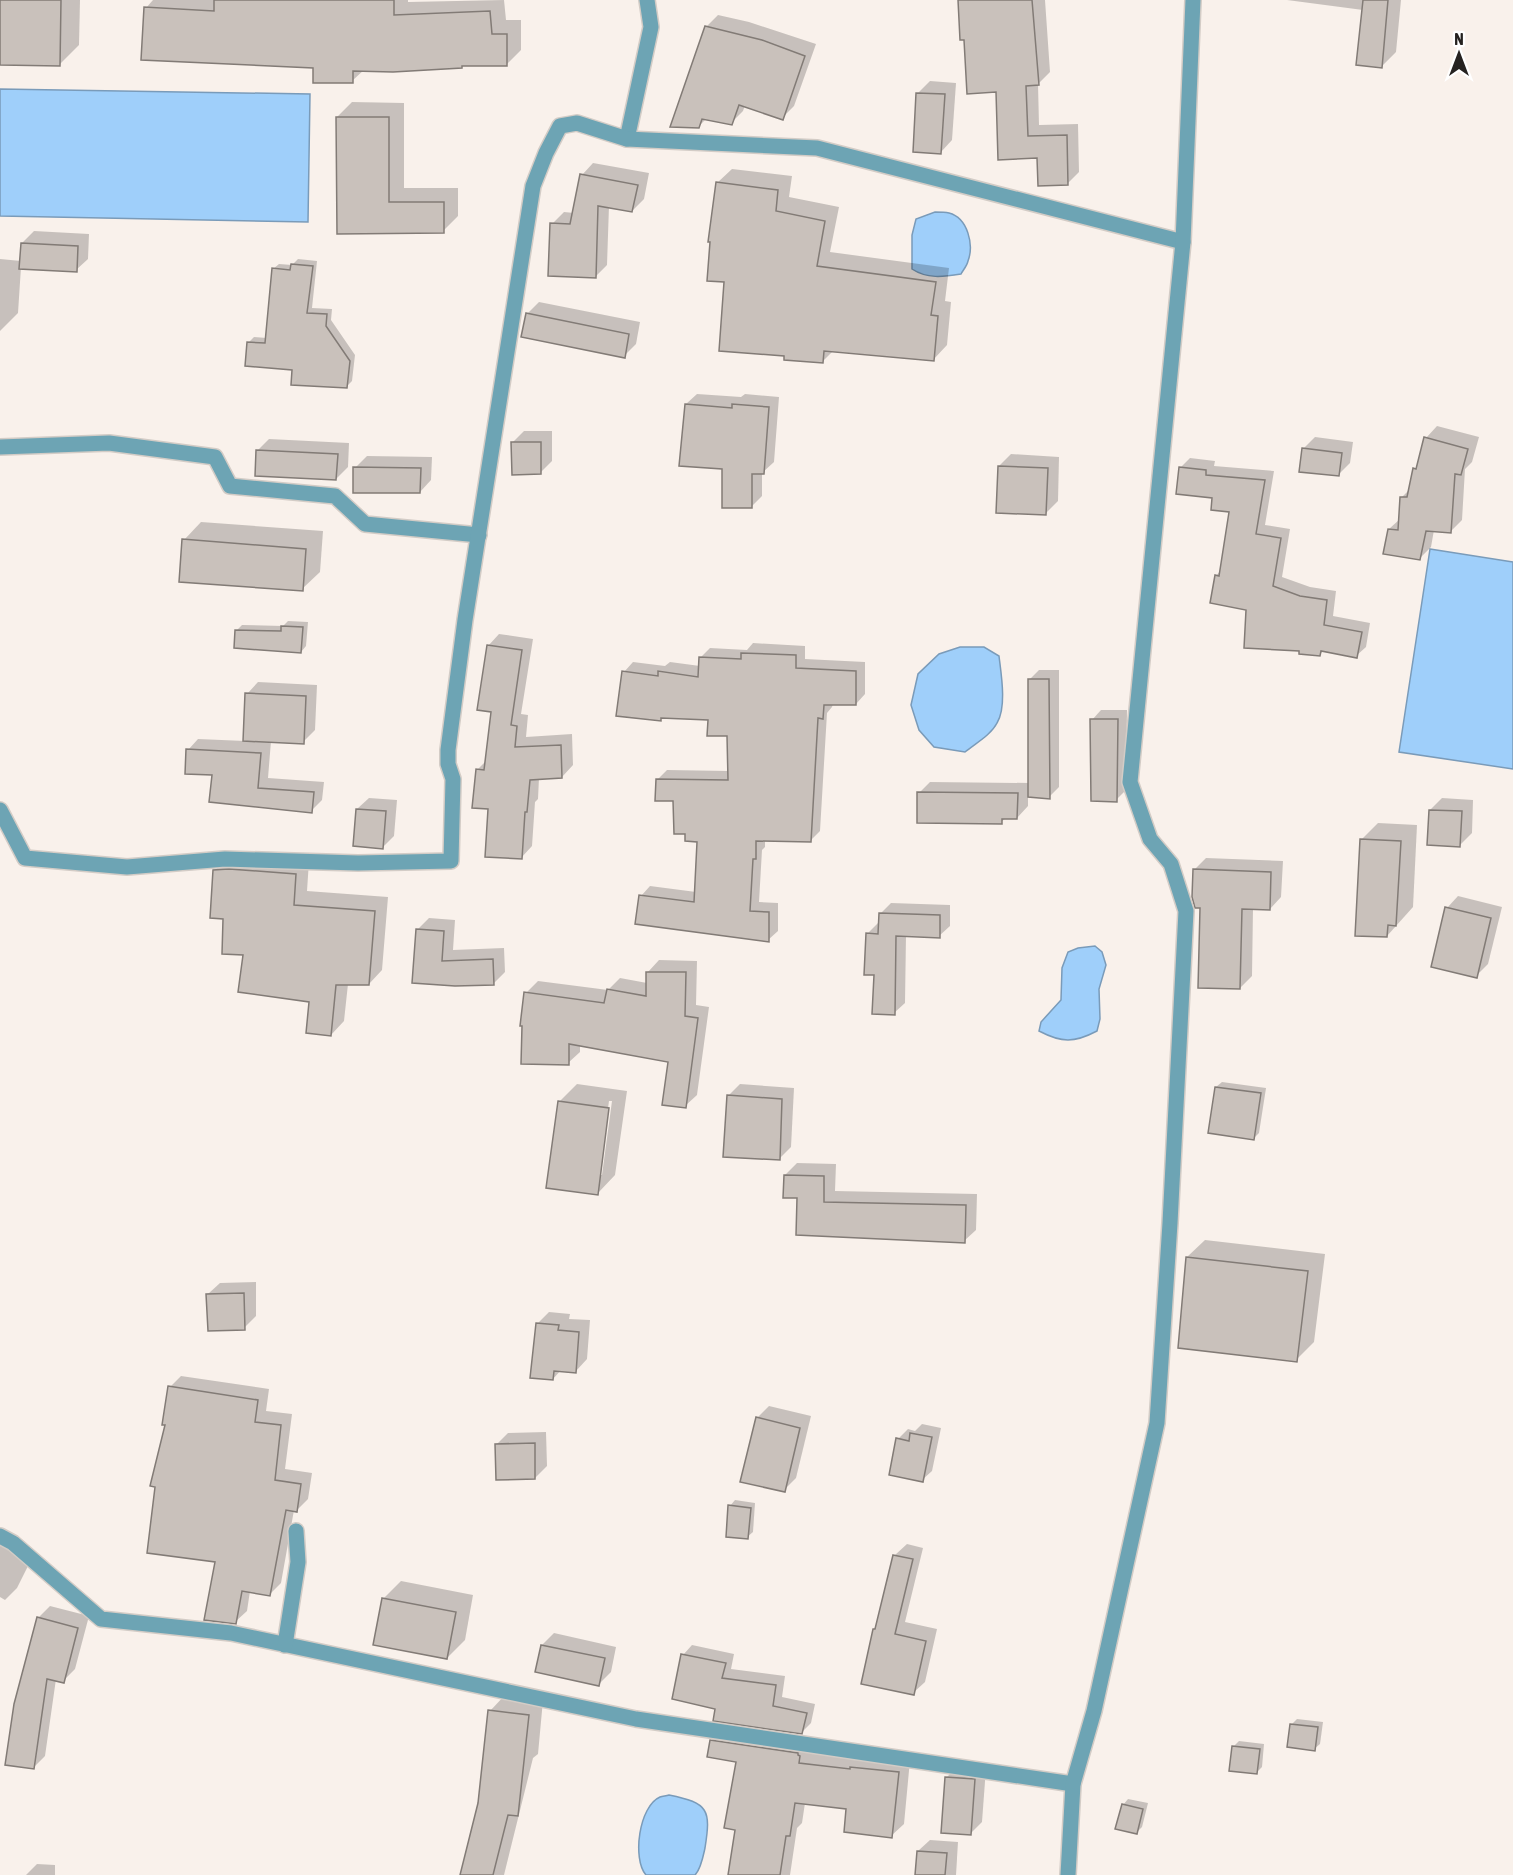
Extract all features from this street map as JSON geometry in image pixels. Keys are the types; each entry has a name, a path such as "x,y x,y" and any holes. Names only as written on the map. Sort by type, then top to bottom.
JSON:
{"street":[{"path":"627,140 651,27 647,0"},
{"path":"1068,1875 1073,1784 1094,1711 1157,1423 1170,1223 1185,910 1171,864 1150,839 1130,782 1183,242 1192,0"},
{"path":"0,810 25,858 127,867 225,859 357,863 451,861 453,779 448,764 448,750 479,535 533,186 560,126 576,123 627,140 817,148 1183,242"},
{"path":"0,447 109,443 215,457 231,486 335,496 365,524 479,535"},
{"path":"285,1645 298,1562 296,1531"},
{"path":"0,1536 13,1543 101,1619 231,1633 636,1719 1073,1784"}],"water":[{"path":"0,89 310,94 308,222 0,216"},
{"path":"935,212 956,216 968,233 970,255 961,274 929,276 912,269 912,235 916,219"},
{"path":"1430,549 1513,562 1513,769 1399,752"},
{"path":"960,647 984,647 999,656 1002,690 1002,708 997,723 987,735 965,752 934,747 919,730 911,705 918,674 939,654"},
{"path":"1095,946 1102,952 1106,965 1099,989 1100,1019 1097,1031 1081,1038 1068,1040 1055,1038 1039,1031 1041,1022 1061,1000 1062,968 1068,952"},
{"path":"669,1795 700,1805 707,1817 705,1848 695,1875 646,1875 642,1867 639,1846 643,1821 653,1802"}],"building":[{"path":"0,0 61,0 60,66 0,65"},
{"path":"214,0 394,0 394,15 490,11 492,34 507,34 507,66 462,66 462,68 393,72 353,71 353,83 313,83 313,68 141,60 144,7 214,11"},
{"path":"958,0 1032,0 1039,85 1026,86 1028,136 1067,135 1068,185 1038,186 1037,158 998,160 996,92 967,94 964,40 960,40"},
{"path":"1363,0 1388,0 1382,68 1356,65"},
{"path":"705,26 762,40 805,56 783,120 739,105 732,125 702,119 699,128 670,127"},
{"path":"916,93 945,94 941,154 913,152"},
{"path":"336,117 389,117 389,202 444,202 444,233 337,234"},
{"path":"580,174 638,185 632,212 598,206 596,278 548,276 550,223 570,224"},
{"path":"716,182 778,190 776,211 825,221 817,266 936,282 931,315 938,316 934,361 824,351 823,363 784,360 784,356 719,351 724,282 707,281 710,242 708,242"},
{"path":"21,243 78,246 77,272 19,269"},
{"path":"291,264 313,266 307,313 327,314 326,326 350,361 347,388 291,385 292,370 245,366 247,342 265,343 272,268 290,270"},
{"path":"526,313 629,334 625,358 521,337"},
{"path":"685,404 732,408 732,404 769,407 764,474 752,474 752,508 722,508 722,469 679,466"},
{"path":"1424,437 1468,449 1461,475 1455,474 1451,533 1426,531 1420,560 1383,554 1388,529 1398,530 1400,497 1407,497 1413,468 1416,469"},
{"path":"511,442 541,442 541,474 512,475"},
{"path":"1302,448 1342,453 1339,476 1299,472"},
{"path":"256,450 338,454 336,480 255,476"},
{"path":"998,466 1048,468 1046,515 996,513"},
{"path":"353,467 421,468 420,493 353,493"},
{"path":"1179,467 1206,470 1206,475 1265,480 1256,534 1281,538 1273,586 1300,596 1327,600 1324,625 1362,632 1357,658 1321,651 1320,656 1299,654 1299,651 1244,648 1246,610 1210,603 1215,575 1219,576 1229,512 1211,510 1212,498 1176,494"},
{"path":"182,539 306,549 303,591 179,582"},
{"path":"281,626 303,627 301,653 234,648 235,630 281,631"},
{"path":"487,645 522,650 511,725 517,726 515,747 561,745 562,778 530,780 522,859 485,857 488,809 472,808 476,769 484,770 491,712 477,710"},
{"path":"741,653 796,655 796,668 856,671 856,705 824,705 823,719 818,718 811,842 756,841 750,911 769,912 769,942 635,924 639,895 694,902 697,842 685,841 685,834 674,834 673,801 655,801 656,779 728,780 727,736 707,736 708,720 661,718 661,721 616,716 622,671 658,676 658,671 698,677 699,657 741,659"},
{"path":"1028,679 1049,679 1050,799 1028,797"},
{"path":"245,693 306,696 304,744 243,741"},
{"path":"1090,719 1118,719 1117,802 1091,801"},
{"path":"186,749 261,753 258,788 314,792 312,813 209,802 212,775 185,774"},
{"path":"917,792 1018,793 1017,819 1002,819 1002,824 917,823"},
{"path":"356,809 386,811 383,849 353,846"},
{"path":"1429,810 1462,811 1460,847 1427,845"},
{"path":"1360,839 1401,841 1396,926 1388,925 1387,937 1355,936"},
{"path":"1193,869 1271,872 1270,910 1242,909 1240,989 1198,988 1200,908 1195,908 1192,897"},
{"path":"213,870 296,874 294,905 375,911 369,985 336,985 331,1036 306,1033 309,1002 238,992 243,955 222,954 223,919 210,918"},
{"path":"1445,907 1491,918 1477,978 1431,967"},
{"path":"879,913 940,915 940,938 896,936 895,1015 872,1014 874,975 864,975 866,933 878,934"},
{"path":"416,929 444,931 442,961 493,959 494,985 455,986 412,983"},
{"path":"646,972 686,972 685,1016 698,1018 686,1108 662,1105 668,1062 569,1044 569,1065 521,1064 522,1026 520,1026 524,992 604,1003 607,989 646,996"},
{"path":"1215,1087 1261,1093 1254,1140 1208,1133"},
{"path":"727,1095 782,1099 780,1160 723,1157"},
{"path":"558,1101 609,1108 598,1195 546,1188"},
{"path":"784,1175 824,1176 824,1202 966,1205 965,1243 796,1235 797,1198 783,1198"},
{"path":"1186,1257 1308,1271 1297,1362 1178,1348"},
{"path":"244,1293 245,1330 208,1331 206,1294"},
{"path":"536,1323 559,1325 558,1330 579,1332 576,1373 554,1371 553,1380 530,1378"},
{"path":"168,1386 258,1400 255,1422 281,1425 275,1480 301,1484 297,1512 286,1510 270,1596 242,1591 236,1624 204,1620 215,1562 147,1553 155,1487 150,1486 165,1425 162,1425"},
{"path":"756,1417 800,1428 785,1492 740,1482"},
{"path":"910,1433 932,1437 923,1482 889,1475 896,1438 909,1441"},
{"path":"535,1443 535,1479 496,1480 495,1444"},
{"path":"728,1505 751,1508 748,1539 726,1537"},
{"path":"893,1555 913,1559 895,1634 926,1641 914,1695 861,1684"},
{"path":"382,1598 456,1612 447,1659 373,1645"},
{"path":"37,1617 78,1628 64,1683 47,1679 34,1769 5,1765 14,1704"},
{"path":"541,1645 605,1658 599,1686 535,1672"},
{"path":"681,1654 726,1663 722,1678 776,1685 773,1706 807,1713 802,1734 713,1721 715,1709 672,1699"},
{"path":"488,1710 529,1715 518,1816 508,1815 493,1875 460,1875 478,1803"},
{"path":"1290,1724 1318,1727 1315,1751 1287,1747"},
{"path":"710,1740 798,1753 799,1763 899,1772 892,1838 844,1832 846,1809 795,1803 790,1836 786,1836 780,1875 728,1875 735,1830 724,1828 736,1762 707,1757"},
{"path":"1232,1746 1260,1749 1257,1774 1229,1771"},
{"path":"945,1777 975,1779 971,1835 941,1833"},
{"path":"1122,1804 1143,1809 1137,1834 1115,1829"},
{"path":"917,1851 947,1853 945,1875 915,1875"}]}
